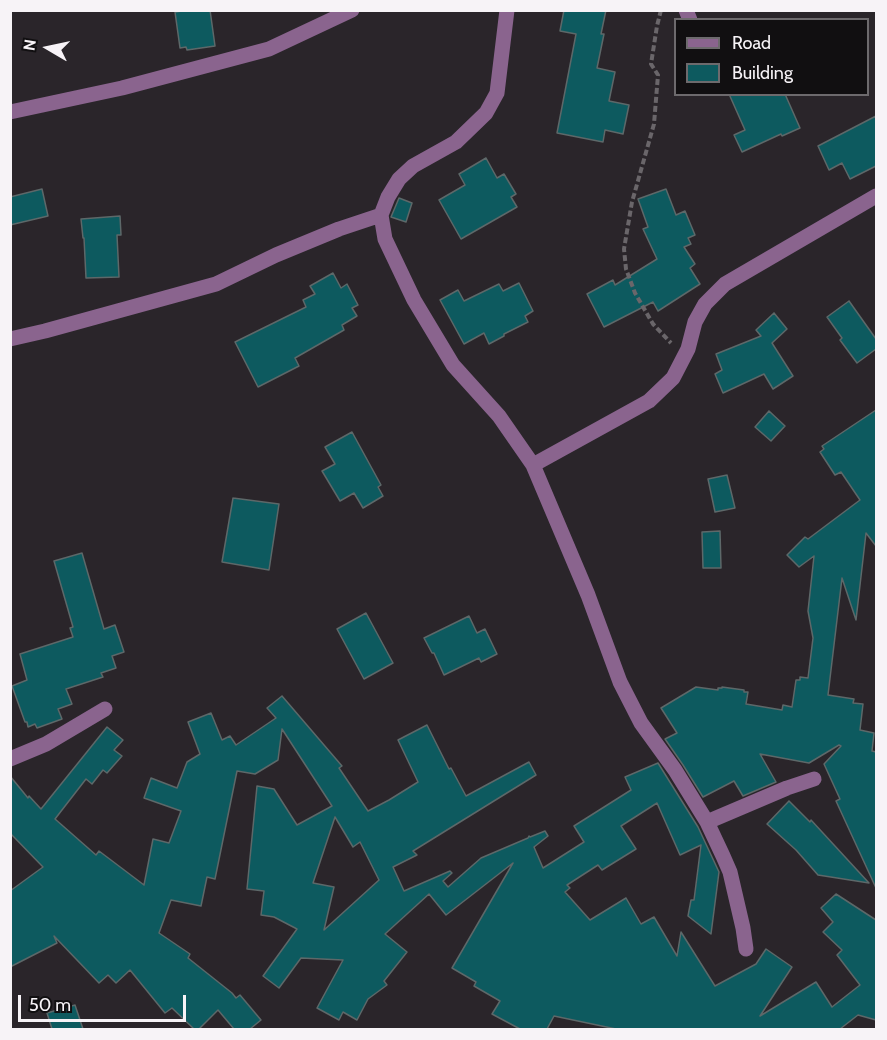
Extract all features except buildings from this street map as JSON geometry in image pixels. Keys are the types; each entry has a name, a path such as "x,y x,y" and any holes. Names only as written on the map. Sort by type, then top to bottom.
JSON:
{"street":[{"path":"10,112 122,88 269,49 352,10"},
{"path":"507,10 497,93 486,113 456,142 413,166 399,179 381,215 385,239 414,300 453,365 499,416 533,465 588,596 620,682 641,723 675,770 707,822 730,872 746,949"},
{"path":"533,465 649,401 672,378 688,349 695,322 705,304 725,284 876,196"},
{"path":"10,339 216,284 276,255 339,229 381,215"},
{"path":"10,759 46,744 105,709"},
{"path":"707,822 814,779"}],"path":[{"path":"661,10 651,64 658,75 654,124 632,202 624,249 626,270 635,293 653,324 684,356"}]}
